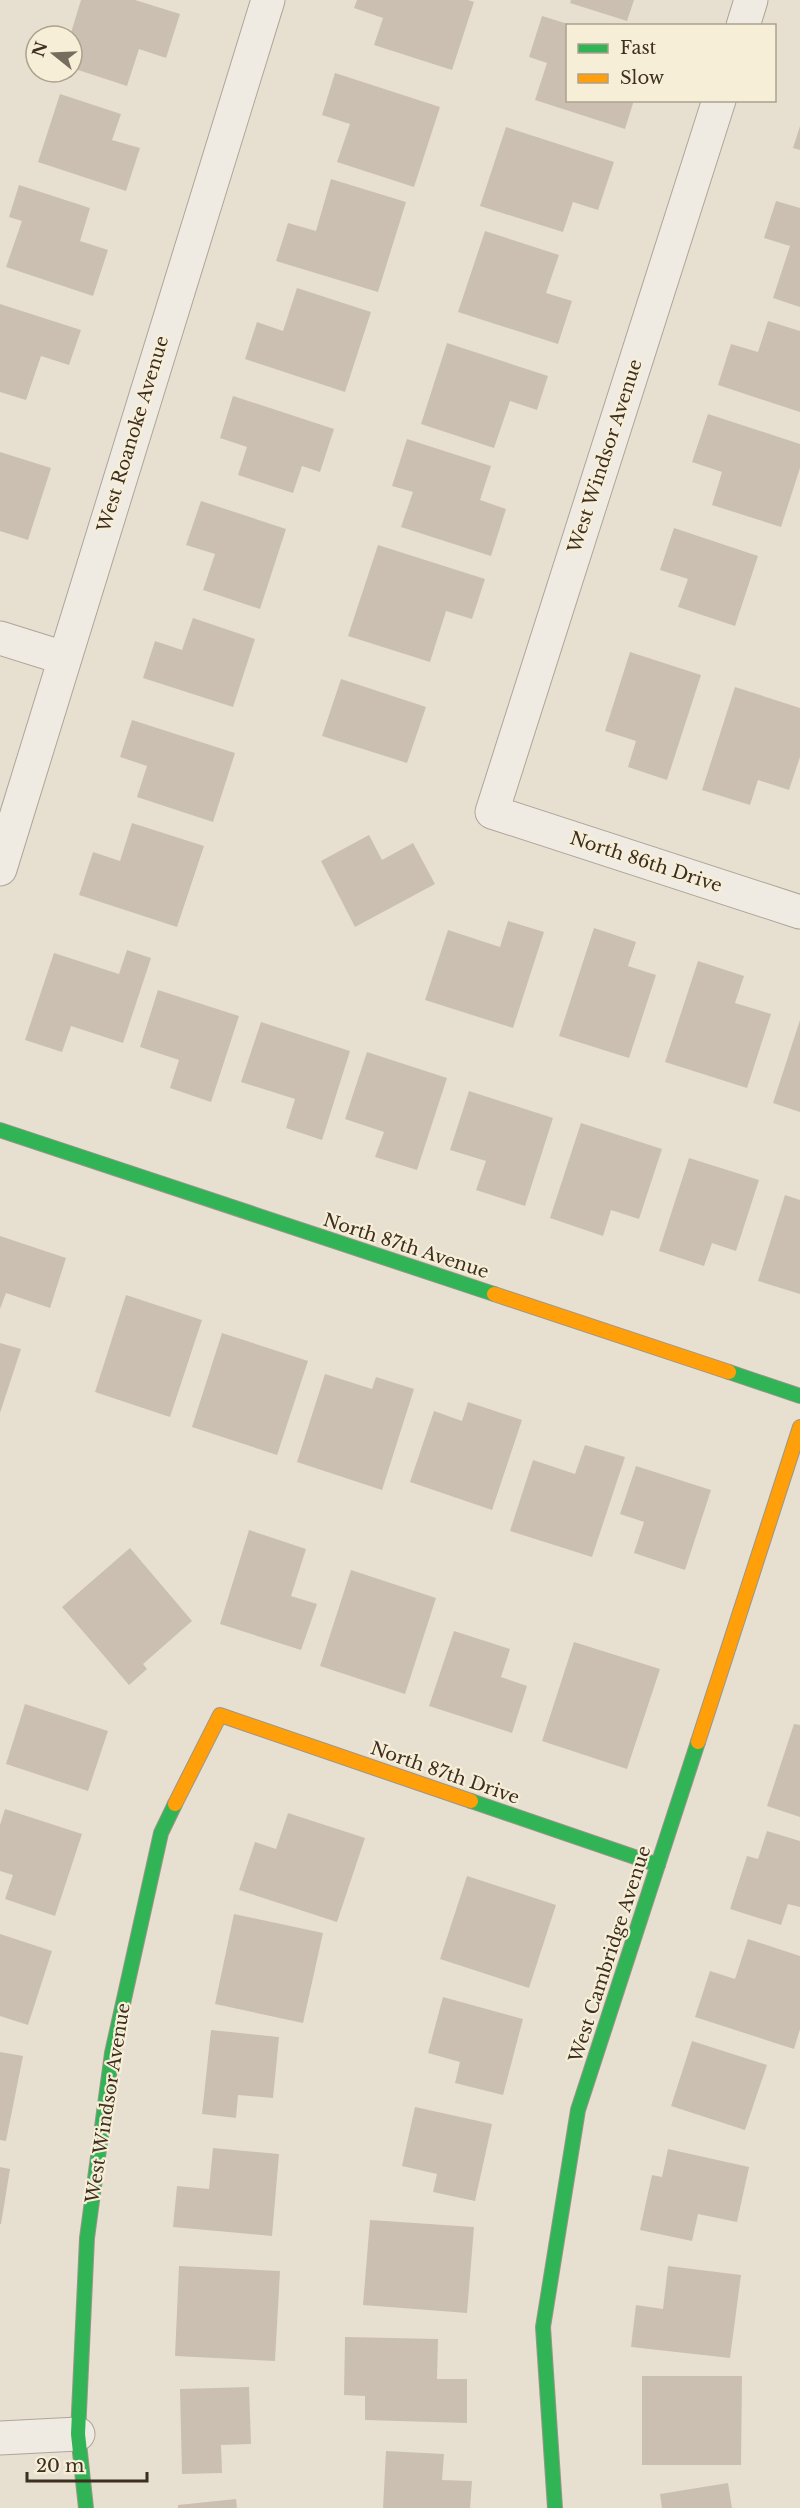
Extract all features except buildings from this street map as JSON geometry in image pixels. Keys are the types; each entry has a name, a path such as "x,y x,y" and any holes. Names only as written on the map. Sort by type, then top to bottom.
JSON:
{"street":[{"name":"West Roanoke Avenue","path":"0,868 268,0"},
{"path":"744,24 751,0"},
{"name":"West Windsor Avenue","path":"492,812 718,102"},
{"path":"0,638 64,658"},
{"name":"North 86th Drive","path":"492,812 800,912"},
{"name":"North 87th Avenue","path":"0,1130 800,1396"},
{"name":"West Cambridge Avenue","path":"555,2508 543,2327 578,2110 800,1427"},
{"name":"West Windsor Avenue","path":"86,2508 78,2434 87,2238 112,2053 161,1833 220,1715"},
{"name":"North 87th Drive","path":"220,1715 658,1865"},
{"path":"0,2438 78,2434"}],"traffic: fast":[{"path":"0,1130 494,1294"},
{"path":"729,1372 800,1396"},
{"path":"555,2508 543,2327 578,2110 698,1742"},
{"path":"471,1801 658,1865"},
{"path":"86,2508 78,2434 87,2238 112,2053 161,1833 175,1804"}],"traffic: slow":[{"path":"494,1294 729,1372"},
{"path":"698,1742 800,1427"},
{"path":"175,1804 220,1715 471,1801"}]}
